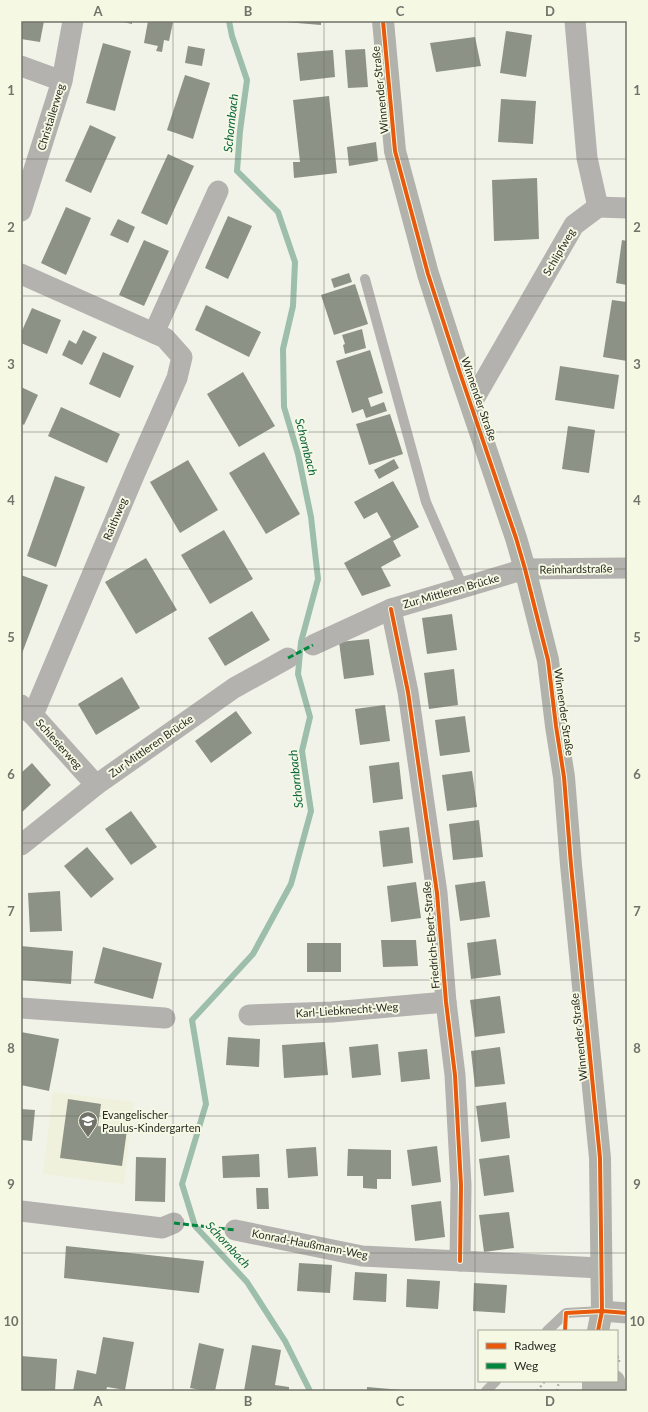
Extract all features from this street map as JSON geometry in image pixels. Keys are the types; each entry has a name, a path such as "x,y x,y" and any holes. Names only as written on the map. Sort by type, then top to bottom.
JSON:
{"street":[{"name":"Christallerweg","path":"21,211 62,81 73,21"},
{"name":"Winnender Straße","path":"383,21 395,151 428,274 516,538 548,660 564,777 571,865 600,1158 600,1321 611,1330"},
{"path":"575,21 587,158 598,207 627,208"},
{"path":"21,66 62,81"},
{"path":"154,333 218,191"},
{"name":"Schlipfweg","path":"471,404 574,225 598,207"},
{"name":"Raithweg","path":"21,274 165,338 182,357 177,378 27,710"},
{"name":"Reinhardstraße","path":"525,570 627,568"},
{"name":"Zur Mittleren Brücke","path":"313,645 391,609 525,570"},
{"name":"Friedrich-Ebert-Straße","path":"391,609 408,692 437,893 446,1002 455,1075 457,1106 461,1185 460,1261"},
{"name":"Zur Mittleren Brücke","path":"21,845 96,785 234,688 288,658"},
{"name":"Schlesierweg","path":"27,710 96,785"},
{"name":"Karl-Liebknecht-Weg","path":"248,1014 332,1012 446,1002"},
{"path":"21,1008 165,1018"},
{"path":"21,1211 162,1228 174,1223"},
{"name":"Konrad-Haußmann-Weg","path":"235,1230 362,1256 600,1268"},
{"path":"600,1321 627,1312"}],"lane":[{"path":"365,279 426,502 464,587"},
{"path":"548,1330 566,1313 600,1321"},
{"path":"486,1391 495,1382"}],"path":[{"path":"537,1391 544,1382"}],"shaded area":[{"name":"Evangelischer Paulus-Kindergarten","path":"53,1092 134,1102 124,1184 43,1174"}],"building":[{"path":"21,21 44,21 40,42 21,39"},
{"path":"119,21 132,21 132,24"},
{"path":"148,21 173,22 169,41 164,40 162,52 156,51 158,46 144,43"},
{"path":"321,21 321,25 285,22"},
{"path":"506,31 532,35 526,77 500,73"},
{"path":"475,37 481,66 436,72 430,43"},
{"path":"103,43 131,51 115,111 86,103"},
{"path":"188,46 205,49 202,66 185,63"},
{"path":"365,49 368,87 348,88 345,50"},
{"path":"333,50 335,77 300,81 297,53"},
{"path":"185,75 210,83 193,139 167,130"},
{"path":"329,96 337,173 294,178 293,162 300,162 293,100"},
{"path":"501,99 536,101 533,144 498,142"},
{"path":"90,125 116,137 91,193 65,181"},
{"path":"376,142 378,161 349,166 347,147"},
{"path":"168,154 194,166 167,225 141,213"},
{"path":"537,178 539,239 494,241 492,180"},
{"path":"66,207 91,218 66,275 41,263"},
{"path":"228,216 252,226 228,279 205,268"},
{"path":"118,219 135,227 128,243 110,235"},
{"path":"144,240 169,251 144,306 119,295"},
{"path":"622,240 627,241 627,285 616,283"},
{"path":"349,273 352,282 334,288 331,279"},
{"path":"355,284 368,324 334,335 321,295"},
{"path":"612,300 627,302 627,361 603,357"},
{"path":"206,305 261,332 249,357 195,330"},
{"path":"32,308 61,320 47,354 21,343 21,333"},
{"path":"362,329 366,348 345,354 343,345 345,344 342,335"},
{"path":"83,330 97,337 82,365 62,355 69,340 76,344"},
{"path":"370,350 383,393 368,398 371,407 384,402 387,411 366,418 363,409 352,413 336,361"},
{"path":"103,352 134,366 120,398 89,384"},
{"path":"560,366 619,375 614,409 555,400"},
{"path":"243,372 275,426 239,447 207,394"},
{"path":"21,387 38,395 24,425 21,423"},
{"path":"61,407 120,434 107,463 48,436"},
{"path":"390,414 403,454 369,465 356,424"},
{"path":"568,426 595,430 589,473 562,469"},
{"path":"264,452 300,514 266,534 229,473"},
{"path":"394,459 399,468 379,479 374,470"},
{"path":"188,460 218,510 180,533 150,482"},
{"path":"55,476 85,487 56,567 27,556"},
{"path":"393,481 419,527 393,541 401,556 381,567 391,586 362,596 344,563 391,537 377,512 364,519 354,502"},
{"path":"224,530 253,579 210,604 181,555"},
{"path":"146,558 177,610 136,634 105,582"},
{"path":"21,575 48,585 21,656"},
{"path":"252,611 270,640 225,666 208,638"},
{"path":"452,614 457,650 427,654 422,618"},
{"path":"369,639 374,675 344,679 339,642"},
{"path":"454,669 458,705 429,709 424,673"},
{"path":"122,677 140,708 96,735 78,704"},
{"path":"385,705 390,741 360,745 355,709"},
{"path":"236,711 252,733 211,763 195,741"},
{"path":"465,716 470,752 440,756 435,720"},
{"path":"399,762 403,799 373,803 369,766"},
{"path":"32,763 51,785 21,813 21,773"},
{"path":"472,771 477,807 447,811 442,775"},
{"path":"131,811 157,847 131,865 105,829"},
{"path":"479,820 483,857 453,860 449,824"},
{"path":"409,827 413,863 383,867 379,831"},
{"path":"87,847 114,879 91,898 64,866"},
{"path":"485,881 490,917 460,921 455,885"},
{"path":"416,882 421,918 391,922 387,886"},
{"path":"60,891 62,931 30,932 28,893"},
{"path":"496,939 501,975 471,979 467,943"},
{"path":"381,940 416,940 418,966 383,967"},
{"path":"307,943 341,943 341,972 307,972"},
{"path":"21,946 73,951 71,984 21,980"},
{"path":"103,947 162,963 153,999 94,983"},
{"path":"500,996 505,1033 475,1037 470,1000"},
{"path":"21,1032 59,1039 49,1091 21,1085"},
{"path":"228,1037 260,1039 259,1067 226,1065"},
{"path":"325,1042 328,1075 284,1078 282,1045"},
{"path":"378,1044 381,1075 352,1078 349,1047"},
{"path":"500,1047 505,1084 475,1087 471,1051"},
{"path":"427,1049 430,1079 401,1082 398,1052"},
{"path":"68,1099 101,1104 98,1126 127,1130 122,1166 60,1158"},
{"path":"506,1102 510,1138 481,1142 476,1106"},
{"path":"21,1109 35,1110 32,1141 21,1140"},
{"path":"437,1146 441,1182 412,1186 407,1150"},
{"path":"316,1147 318,1176 288,1178 286,1149"},
{"path":"348,1149 391,1150 391,1179 377,1179 377,1189 363,1188 363,1176 347,1176"},
{"path":"259,1154 260,1177 223,1178 222,1156"},
{"path":"509,1155 514,1192 484,1196 479,1159"},
{"path":"136,1157 166,1158 165,1202 135,1201"},
{"path":"256,1188 268,1188 269,1209 257,1209"},
{"path":"441,1201 445,1237 415,1241 411,1205"},
{"path":"509,1212 514,1248 484,1252 479,1215"},
{"path":"66,1246 204,1261 199,1293 64,1278"},
{"path":"299,1263 332,1265 330,1293 297,1291"},
{"path":"355,1272 387,1274 386,1302 353,1300"},
{"path":"407,1279 440,1281 438,1309 406,1307"},
{"path":"474,1283 507,1285 505,1313 473,1311"},
{"path":"103,1337 134,1342 125,1390 107,1387 106,1391 73,1391 77,1370 96,1374"},
{"path":"199,1343 224,1349 215,1391 190,1388"},
{"path":"252,1345 281,1350 275,1385 289,1387 289,1391 244,1391"},
{"path":"21,1356 57,1359 55,1391 21,1391"},
{"path":"367,1387 402,1390 402,1391 367,1391"}],"waterway":[{"name":"Schornbach","path":"229,21 232,36 247,80 240,131 237,171 278,212 295,262 293,306 283,349 284,407 298,454 311,517 318,579 301,642 298,674 310,717 302,751 311,811 291,884 253,954 192,1020 206,1104 182,1184 195,1226 247,1282 285,1341 310,1391"}],"marked path":[{"path":"288,658 313,645"},
{"path":"174,1223 235,1230"}],"cycle path":[{"path":"383,21 395,151 428,274 516,538 548,660 564,777 571,865 600,1158 602,1311 598,1330"},
{"path":"391,609 408,692 437,893 446,1002 455,1075 461,1185 460,1261"},
{"path":"565,1330 566,1313 602,1311 627,1313"}],"place":[{"name":"Evangelischer Paulus-Kindergarten","path":"88,1138"}]}
